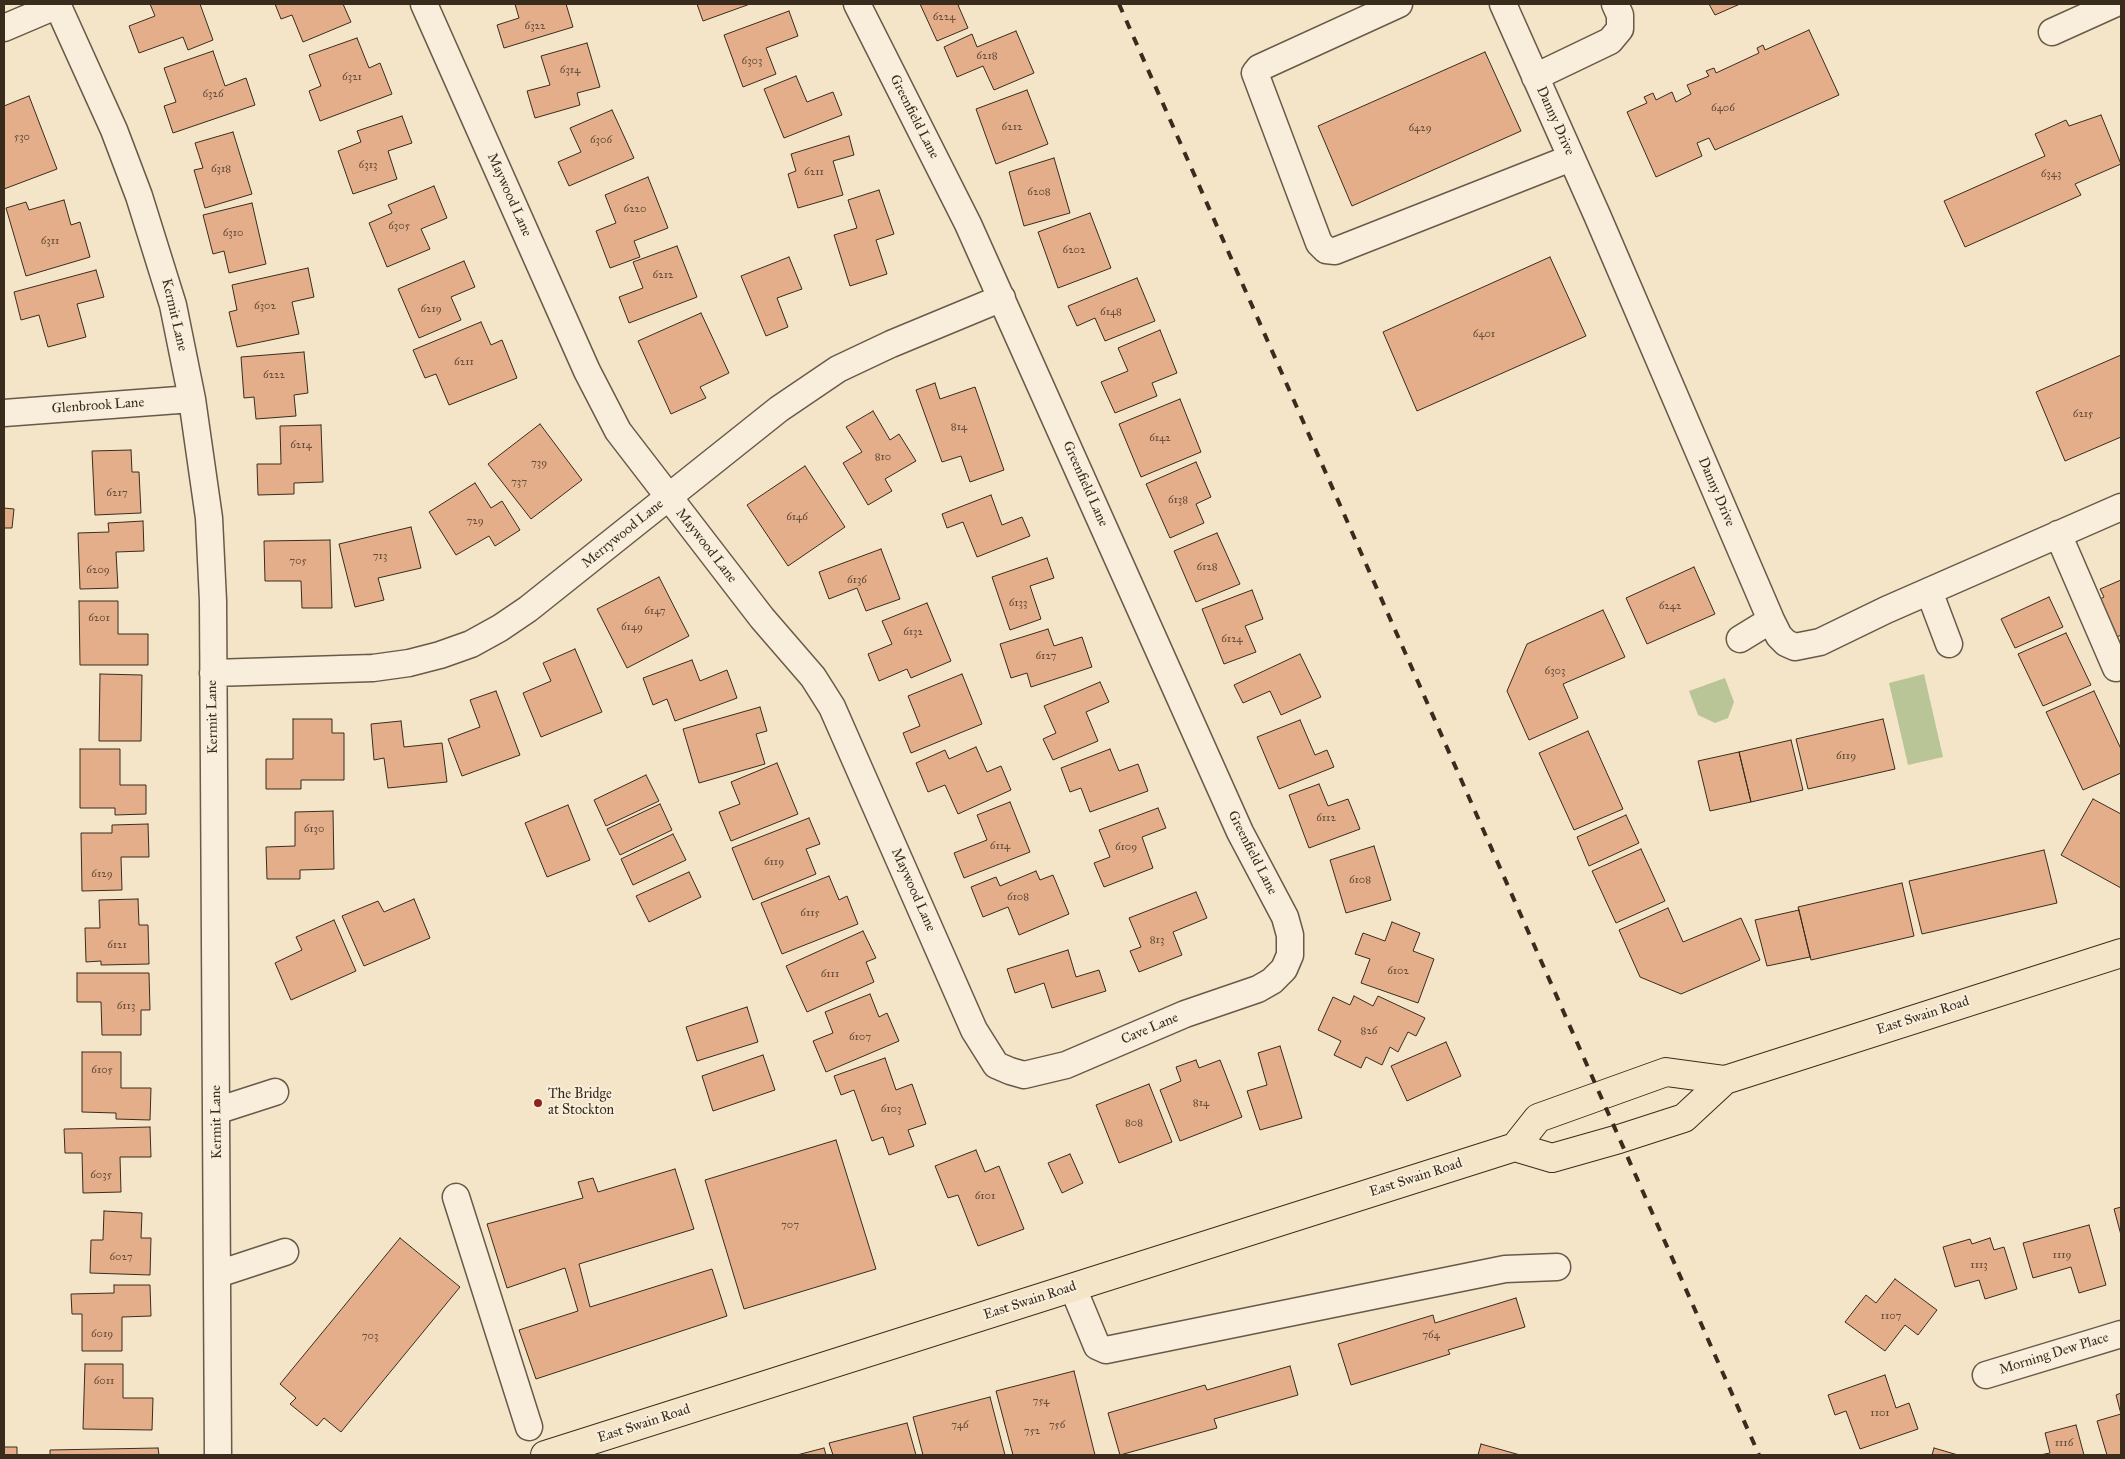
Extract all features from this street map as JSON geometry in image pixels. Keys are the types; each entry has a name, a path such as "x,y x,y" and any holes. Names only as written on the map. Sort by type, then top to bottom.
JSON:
{"main road":[{"name":"East Swain Road","path":"1515,1147 1552,1158 1684,1118 1725,1080 2121,953"},
{"name":"East Swain Road","path":"545,1455 1515,1147 1538,1118 1666,1072 1725,1080"}],"street":[{"path":"4,28 57,4"},
{"name":"Kermit Lane","path":"57,4 114,130 139,196 174,305 192,399 209,518 218,1274 218,1455"},
{"name":"Maywood Lane","path":"424,4 586,371 618,431 762,618 813,677 832,706 974,1030 996,1065 1010,1071"},
{"name":"Greenfield Lane","path":"857,4 968,224 1240,832 1285,917 1290,935 1290,955 1284,969"},
{"path":"1399,4 1259,68 1255,72 1320,243 1326,250 1335,251 1571,158"},
{"name":"Danny Drive","path":"1503,4 1771,620 1779,636 1786,643 1795,647 1808,646 1820,642 1929,591 2121,507"},
{"path":"1535,77 1610,41 1620,29 1620,15 1615,4"},
{"path":"2052,32 2114,4"},
{"name":"Merrywood Lane","path":"212,672 373,668 409,664 456,650 500,628 528,609 779,409 838,369 891,344 1002,298"},
{"name":"Glenbrook Lane","path":"4,413 192,399"},
{"path":"2058,534 2116,668 2121,665"},
{"path":"1929,591 1949,644"},
{"path":"1740,639 1771,620"},
{"name":"Cave Lane","path":"1010,1071 1024,1075 1066,1065 1185,1014 1258,989 1272,981 1284,969"},
{"path":"216,1111 275,1092"},
{"path":"456,1197 529,1427"},
{"path":"218,1274 285,1252"},
{"path":"1073,1288 1097,1346 1106,1350 1505,1270 1557,1267"},
{"name":"Morning Dew Place","path":"1986,1375 2121,1334"}],"green space":[{"path":"1924,674 1943,757 1908,765 1889,683"},
{"path":"1725,678 1734,702 1728,718 1715,723 1698,715 1689,691"}],"building":[{"path":"150,4 200,4 213,40 188,50 183,37 139,53 129,26 155,16"},
{"path":"275,4 343,4 351,22 303,42 292,15 281,19"},
{"path":"515,4 566,4 573,27 504,48 497,25 519,18"},
{"path":"697,4 750,4 703,21"},
{"path":"920,4 962,4 958,5 968,28 937,41"},
{"path":"1709,4 1740,4 1715,15"},
{"path":"789,11 798,36 766,48 776,74 743,87 724,35"},
{"path":"1809,30 1839,95 1715,150 1709,138 1697,143 1702,156 1656,177 1627,112 1647,103 1644,97 1653,93 1656,100 1672,92 1676,102 1691,94 1687,85 1709,76 1706,71 1714,68 1716,73 1759,53 1757,48 1763,45 1765,50"},
{"path":"1016,31 1034,73 994,90 983,66 957,77 944,47 972,34 977,47"},
{"path":"357,38 369,68 380,63 392,94 320,121 309,91 321,86 309,55"},
{"path":"587,43 600,87 577,93 580,105 535,118 527,91 550,85 541,56"},
{"path":"213,51 225,86 246,78 255,105 173,133 164,106 176,102 164,68"},
{"path":"1485,52 1521,131 1352,206 1318,126"},
{"path":"796,76 807,102 833,92 842,115 784,138 764,89"},
{"path":"1027,90 1048,144 996,164 976,109"},
{"path":"29,96 57,169 4,189 4,106"},
{"path":"612,110 634,158 569,186 558,162 581,152 570,128"},
{"path":"2101,115 2121,164 2075,184 2081,195 1965,247 1944,201 2045,156 2035,134 2066,120 2069,126"},
{"path":"402,116 412,143 388,151 397,179 353,194 338,151 361,142 357,131"},
{"path":"233,132 252,194 205,208 194,170 203,168 195,143"},
{"path":"849,136 854,155 833,161 843,195 798,208 788,174 796,171 791,154"},
{"path":"1054,158 1070,213 1024,226 1009,172"},
{"path":"648,177 668,228 634,241 640,257 610,268 596,231 616,223 605,195"},
{"path":"434,186 447,218 421,229 430,249 387,267 369,223 392,213 388,205"},
{"path":"879,190 894,234 876,240 887,274 850,286 834,235 857,228 848,200"},
{"path":"64,200 71,225 80,222 90,257 26,276 6,208 26,202 29,210"},
{"path":"252,203 266,264 229,273 224,251 213,254 203,215"},
{"path":"1090,213 1111,268 1058,288 1038,232"},
{"path":"677,246 697,297 629,323 619,297 643,288 633,262"},
{"path":"789,257 802,289 777,298 788,327 766,336 741,276"},
{"path":"1550,257 1586,336 1417,411 1383,332"},
{"path":"464,261 475,287 451,297 461,320 419,338 398,289"},
{"path":"308,268 314,297 292,302 299,334 237,347 229,312 237,310 232,285"},
{"path":"96,270 104,297 77,304 86,337 48,347 39,315 21,320 14,292"},
{"path":"1137,278 1155,321 1105,341 1095,318 1077,326 1068,306"},
{"path":"701,313 729,373 700,387 706,398 671,414 638,341"},
{"path":"481,322 491,345 502,340 517,378 449,405 436,374 425,378 413,350"},
{"path":"1160,330 1177,373 1152,383 1157,396 1115,413 1101,382 1128,371 1118,348"},
{"path":"304,352 308,393 294,395 296,416 256,419 254,397 244,398 241,357"},
{"path":"2121,355 2121,437 2065,461 2036,392"},
{"path":"935,383 940,399 975,387 1004,470 970,482 961,456 942,462 916,390"},
{"path":"1180,399 1201,452 1141,477 1119,424"},
{"path":"873,411 890,440 899,434 916,461 885,479 892,491 868,505 843,463 862,452 846,427"},
{"path":"540,424 582,480 531,519 488,464"},
{"path":"321,425 323,482 294,483 294,494 258,495 257,464 281,464 280,426"},
{"path":"131,450 132,472 139,472 141,513 95,515 92,451"},
{"path":"1196,462 1211,497 1196,504 1204,523 1170,538 1146,484"},
{"path":"805,466 845,527 788,566 747,505"},
{"path":"475,483 491,508 502,501 520,530 495,546 489,536 456,555 429,512"},
{"path":"991,495 1002,525 1022,517 1030,536 977,557 963,522 947,528 942,514"},
{"path":"4,508 14,509 12,528 4,528"},
{"path":"143,521 144,551 116,552 118,588 80,589 78,533 109,532 108,523"},
{"path":"411,527 421,568 378,578 384,600 355,607 339,544"},
{"path":"1217,533 1240,584 1196,602 1174,551"},
{"path":"330,540 332,608 302,608 301,581 265,581 264,541"},
{"path":"881,549 900,599 866,611 857,588 829,599 819,572"},
{"path":"1047,558 1054,578 1030,586 1041,619 1010,630 992,577"},
{"path":"1694,567 1715,614 1647,644 1626,598"},
{"path":"659,577 689,636 627,668 597,609"},
{"path":"2121,580 2121,635 2117,637 2100,599 2104,597 2100,589"},
{"path":"1252,590 1263,619 1245,626 1256,652 1224,664 1202,609"},
{"path":"2049,597 2063,627 2015,648 2001,619"},
{"path":"79,601 118,601 118,634 148,634 148,665 80,665"},
{"path":"927,603 951,661 911,678 907,669 879,681 868,654 892,644 882,621"},
{"path":"1603,610 1625,657 1563,684 1578,718 1529,740 1507,691 1527,644"},
{"path":"1048,629 1054,646 1082,637 1092,667 1031,687 1027,673 1011,678 1000,644"},
{"path":"2066,633 2091,685 2043,706 2018,654"},
{"path":"575,649 602,712 541,737 523,693 551,681 543,663"},
{"path":"1300,654 1321,697 1281,715 1270,691 1243,703 1234,685"},
{"path":"692,660 700,681 727,670 737,698 675,721 667,699 653,705 643,678"},
{"path":"100,674 142,675 141,741 99,741"},
{"path":"962,674 982,724 911,753 903,733 920,726 908,696"},
{"path":"1100,682 1109,702 1086,712 1098,741 1053,760 1043,739 1056,733 1044,706"},
{"path":"496,691 520,755 462,776 448,739 480,727 470,700"},
{"path":"2094,691 2121,749 2121,773 2083,790 2046,712"},
{"path":"760,707 767,731 756,734 765,764 699,783 683,729"},
{"path":"293,719 332,719 332,733 344,733 344,780 301,780 301,789 266,789 266,759 293,759"},
{"path":"1883,719 1895,769 1808,789 1796,739"},
{"path":"1300,720 1315,755 1327,750 1334,767 1279,789 1257,737"},
{"path":"401,721 404,747 442,743 447,782 388,788 384,758 374,760 371,724"},
{"path":"1588,731 1623,809 1574,830 1539,753"},
{"path":"1791,740 1803,790 1751,802 1739,752"},
{"path":"976,747 987,772 1001,766 1011,790 958,814 945,785 928,792 916,763 945,750 949,759"},
{"path":"80,749 120,749 120,785 146,785 146,814 115,815 115,808 80,808"},
{"path":"1110,749 1119,771 1138,764 1148,791 1090,812 1081,788 1070,792 1061,768"},
{"path":"1739,752 1751,802 1710,811 1698,761"},
{"path":"777,763 798,814 731,841 719,812 740,804 731,782"},
{"path":"646,775 659,801 606,826 594,800"},
{"path":"1319,784 1328,806 1348,799 1360,829 1309,848 1289,795"},
{"path":"2093,799 2121,814 2121,888 2061,855"},
{"path":"1010,802 1030,852 964,878 954,853 987,840 977,815"},
{"path":"660,804 672,830 620,855 607,829"},
{"path":"568,805 590,860 547,877 525,823"},
{"path":"1158,808 1166,828 1142,837 1153,868 1104,887 1094,863 1110,857 1099,830"},
{"path":"333,811 334,869 300,870 300,879 267,879 266,847 295,846 295,812"},
{"path":"1626,815 1639,843 1589,866 1577,837"},
{"path":"809,818 820,844 806,849 816,874 753,900 732,848"},
{"path":"148,824 149,857 121,857 122,890 82,891 81,833 112,833 112,825"},
{"path":"673,834 686,860 633,885 621,859"},
{"path":"1374,846 1391,900 1346,913 1330,860"},
{"path":"1641,849 1665,901 1616,923 1592,871"},
{"path":"2044,850 2057,903 1922,934 1909,881"},
{"path":"1036,871 1040,880 1053,875 1069,914 1019,935 1008,907 983,917 971,887 996,877 1000,886"},
{"path":"689,872 701,897 649,922 636,896"},
{"path":"829,876 839,900 847,896 858,924 782,954 761,903"},
{"path":"1902,883 1914,936 1811,960 1798,907"},
{"path":"1196,892 1207,918 1173,932 1182,955 1139,972 1130,951 1141,947 1129,918"},
{"path":"138,899 139,925 148,925 149,964 101,965 101,961 86,962 85,928 100,928 99,900"},
{"path":"414,899 430,938 364,966 342,916 378,901 384,912"},
{"path":"1668,908 1683,942 1741,918 1760,960 1681,994 1640,977 1619,930"},
{"path":"1799,910 1810,957 1767,966 1755,920"},
{"path":"334,920 356,971 291,1000 275,963 302,950 296,937"},
{"path":"1392,922 1420,933 1413,951 1434,959 1418,1003 1361,983 1370,959 1355,954 1363,933 1385,941"},
{"path":"863,931 876,958 866,962 874,982 807,1012 786,966"},
{"path":"1068,950 1076,977 1099,970 1106,991 1052,1008 1044,983 1015,993 1007,969"},
{"path":"77,973 149,973 150,1010 141,1010 141,1035 102,1035 101,1002 77,1002"},
{"path":"870,994 879,1017 887,1013 899,1041 826,1072 813,1041 833,1033 825,1012"},
{"path":"1354,996 1373,1006 1378,996 1425,1018 1416,1036 1408,1032 1398,1052 1390,1047 1382,1065 1366,1057 1361,1068 1334,1055 1341,1041 1318,1030 1333,997 1350,1005"},
{"path":"747,1007 758,1042 697,1061 686,1027"},
{"path":"1446,1042 1461,1076 1407,1101 1391,1066"},
{"path":"1280,1046 1302,1118 1260,1130 1247,1091 1267,1085 1258,1053"},
{"path":"82,1052 121,1052 121,1088 151,1088 150,1120 116,1119 116,1113 82,1112"},
{"path":"763,1055 775,1090 713,1111 702,1076"},
{"path":"885,1058 896,1090 912,1084 926,1124 908,1130 914,1146 889,1155 883,1137 872,1141 854,1090 841,1095 834,1076"},
{"path":"1196,1060 1199,1068 1220,1060 1242,1117 1180,1141 1160,1090 1181,1081 1176,1067"},
{"path":"1149,1084 1172,1142 1119,1163 1096,1105"},
{"path":"150,1127 151,1157 120,1157 121,1192 83,1193 82,1153 65,1153 64,1129"},
{"path":"836,1140 876,1269 744,1309 705,1180"},
{"path":"976,1150 985,1172 999,1166 1024,1229 978,1246 958,1195 948,1198 935,1166"},
{"path":"1070,1154 1083,1183 1062,1193 1048,1163"},
{"path":"675,1169 694,1229 579,1264 590,1307 712,1269 727,1316 536,1379 519,1330 578,1311 565,1268 507,1288 487,1224 583,1198 578,1182 593,1178 598,1192"},
{"path":"2121,1207 2121,1235 2114,1209"},
{"path":"104,1211 142,1213 141,1238 151,1238 150,1275 90,1273 91,1240 103,1240"},
{"path":"2089,1225 2106,1285 2079,1293 2071,1267 2033,1278 2023,1243"},
{"path":"400,1238 460,1287 341,1432 324,1418 317,1426 290,1404 296,1398 280,1384"},
{"path":"1990,1238 1994,1250 2004,1247 2017,1289 1985,1299 1979,1280 1955,1287 1943,1247 1970,1239 1972,1244"},
{"path":"1895,1279 1937,1310 1918,1335 1905,1325 1885,1351 1845,1322 1866,1295 1876,1303"},
{"path":"114,1285 150,1285 151,1316 122,1317 122,1351 82,1351 82,1314 72,1314 71,1294 114,1293"},
{"path":"1516,1298 1525,1327 1448,1350 1450,1354 1351,1385 1338,1344 1433,1315 1435,1323"},
{"path":"85,1364 123,1364 123,1398 153,1398 152,1430 83,1429"},
{"path":"1290,1366 1298,1395 1214,1419 1217,1428 1120,1455 1108,1413 1205,1385 1207,1390"},
{"path":"1074,1371 1095,1455 1013,1455 996,1391"},
{"path":"1885,1375 1896,1408 1909,1403 1918,1429 1860,1449 1846,1411 1835,1415 1828,1395"},
{"path":"2121,1393 2121,1414 2116,1395"},
{"path":"990,1397 1005,1455 923,1455 913,1417"},
{"path":"2121,1414 2121,1455 2107,1455 2097,1421"},
{"path":"907,1423 916,1455 833,1455 829,1443"},
{"path":"2076,1425 2084,1455 2040,1455 2050,1453 2045,1433"},
{"path":"1481,1444 1520,1455 1478,1455"},
{"path":"4,1447 17,1447 17,1455 4,1455"},
{"path":"158,1448 159,1455 50,1455 50,1450"},
{"path":"824,1448 826,1455 797,1455"},
{"path":"1934,1448 1958,1455 1932,1455"}],"railway":[{"path":"1119,4 1759,1455"}],"place":[{"name":"The Bridge at Stockton","path":"538,1103"}]}
